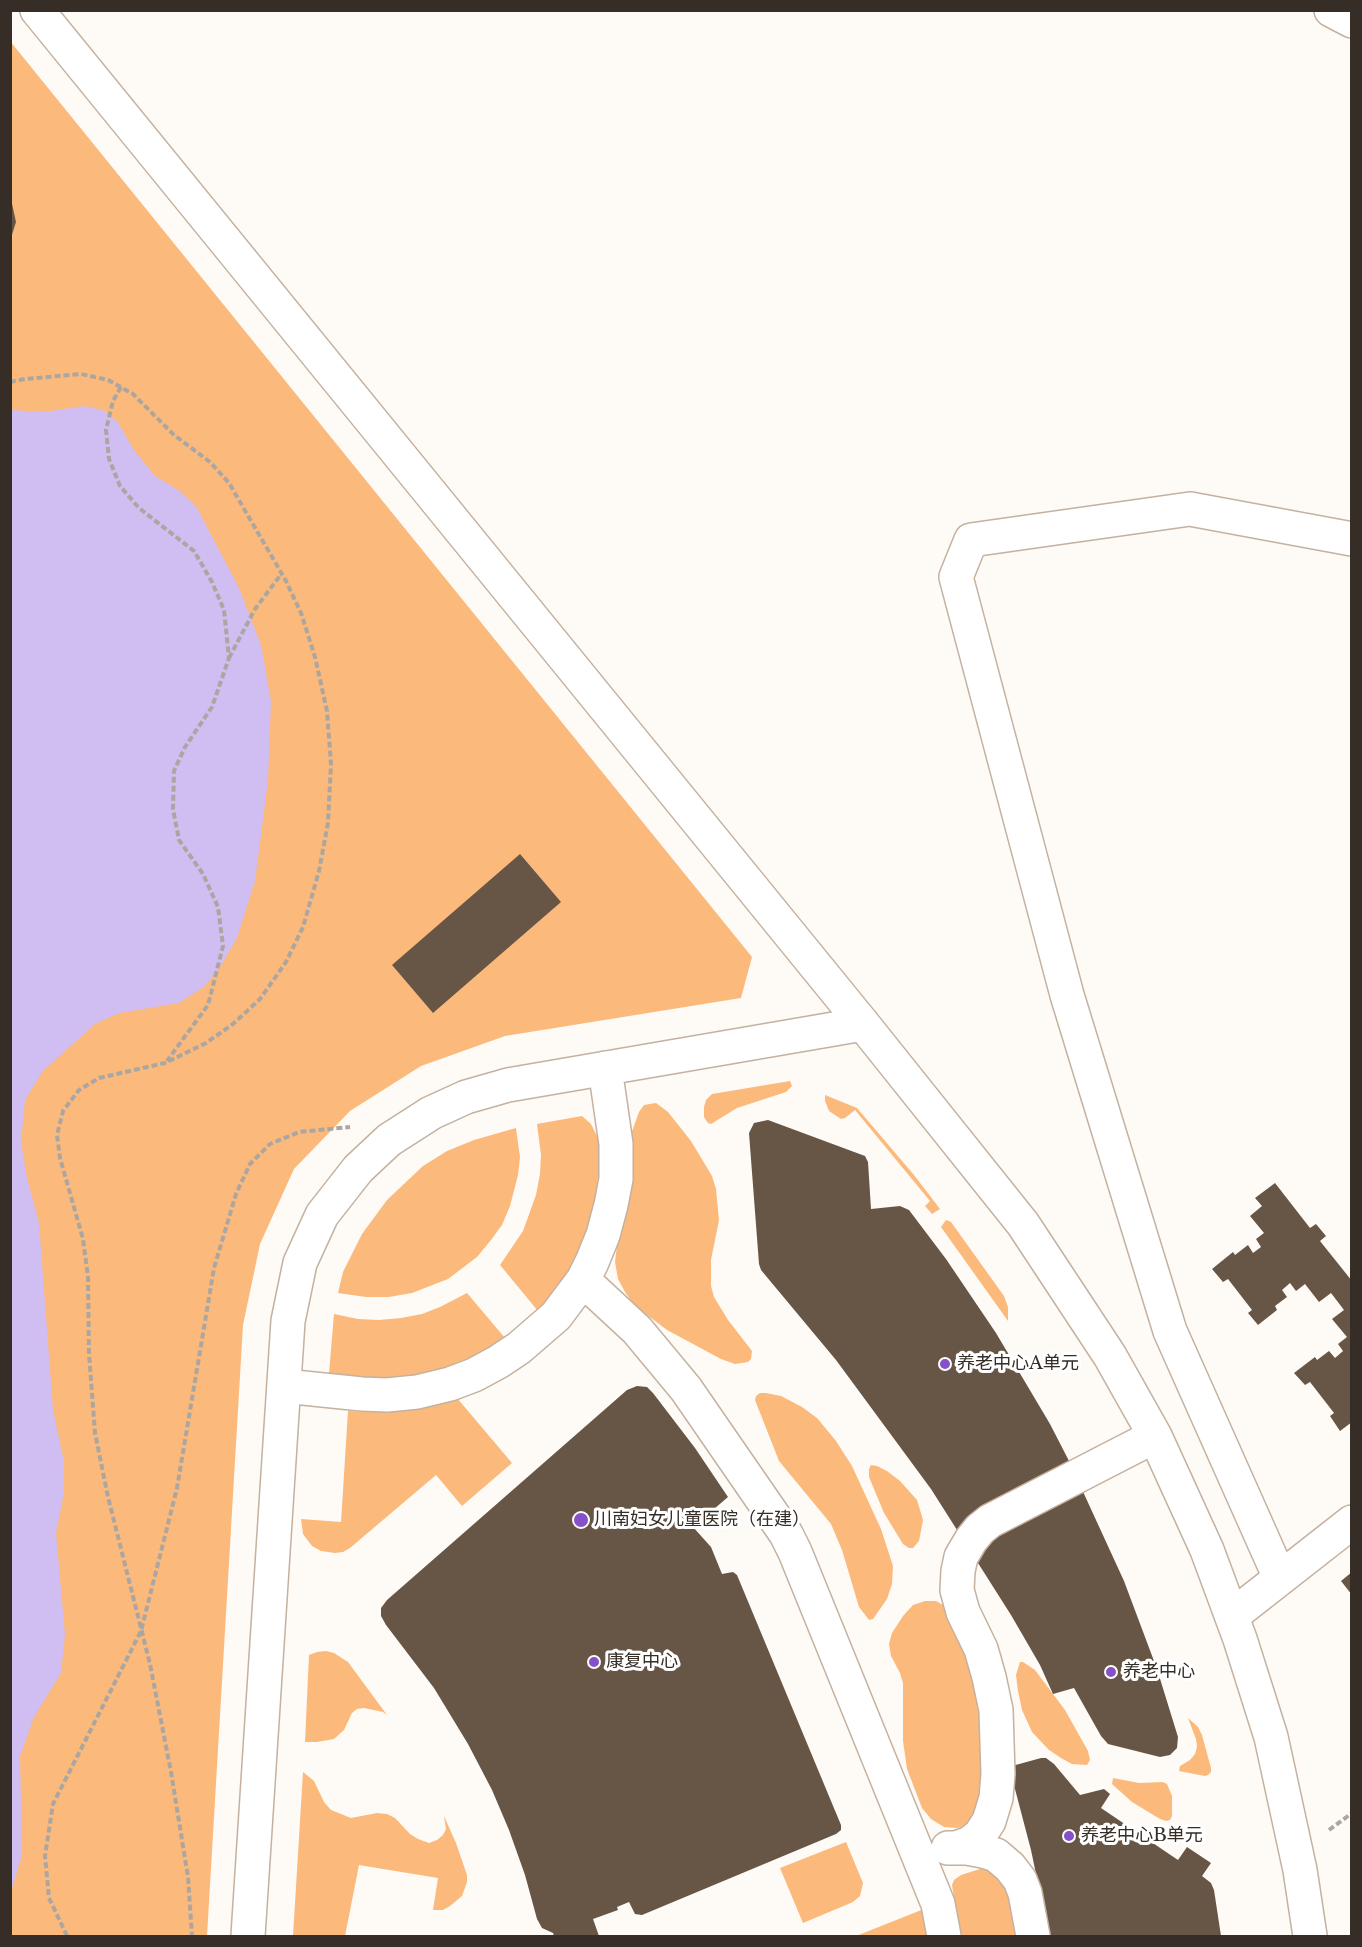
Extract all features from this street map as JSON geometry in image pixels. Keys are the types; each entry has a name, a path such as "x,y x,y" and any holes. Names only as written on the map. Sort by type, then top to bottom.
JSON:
{"street":[{"path":"37,10 863,1024 1023,1224 1110,1356 1155,1436 1207,1550 1232,1616 1271,1737 1300,1870 1310,1936"},
{"path":"1331,10 1352,21"},
{"path":"1280,1578 1170,1331 1067,995 956,577 971,540 1190,509 1352,538"},
{"path":"248,1936 288,1321 300,1263 322,1215 358,1169 389,1140 431,1113 466,1097 508,1085 863,1024"},
{"path":"284,1386 387,1395 417,1392 450,1384 474,1375 498,1362 519,1348 556,1316 583,1280 592,1262 603,1235 616,1179 616,1144 605,1068"},
{"path":"583,1280 637,1330 686,1389 786,1534 916,1848 938,1904 944,1936"},
{"path":"956,1848 970,1843 990,1821 996,1798 998,1774 996,1710 989,1677 981,1649 963,1612 957,1590 961,1557 971,1540 990,1521 1155,1436"},
{"path":"1232,1616 1352,1522"},
{"path":"916,1848 956,1848 983,1851 996,1856 1010,1867 1020,1880 1025,1893 1032,1936"}],"path":[{"path":"10,382 81,374 108,380 133,393 174,435 210,462 229,483 282,573 301,613 315,657 327,711 331,764 328,823 319,871 303,927 286,962 260,999 233,1024 206,1043 165,1063 99,1078 79,1090 63,1111 57,1135 60,1158 73,1198 84,1248 88,1277 95,1433 108,1497 150,1664 171,1772 188,1877 192,1936"},
{"path":"121,387 113,401 106,430 109,459 120,486 139,508 194,551 212,582 224,610 229,658"},
{"path":"165,1063 208,1005 223,946 218,907 203,874 179,840 173,809 174,771 185,747 212,707 229,658 255,609 282,573"},
{"path":"67,1936 49,1898 45,1856 53,1804 141,1631 177,1488 214,1268 236,1194 250,1164 270,1144 299,1132 352,1126 389,1140"}],"shaded area":[{"path":"10,41 752,957 741,998 505,1036 421,1066 350,1111 294,1169 260,1244 243,1325 207,1936 11,1936"},
{"path":"84,406 103,410 117,421 134,450 155,476 177,489 196,506 239,588 261,645 271,701 268,780 255,881 237,938 220,967 204,987 179,1003 119,1013 95,1024 43,1071 25,1100 21,1142 27,1178 39,1223 53,1410 64,1462 64,1492 56,1533 65,1635 61,1673 34,1717 20,1756 22,1854 11,1889 11,410 44,412"},
{"path":"790,1081 792,1086 786,1092 737,1108 711,1124 704,1117 706,1100 712,1094"},
{"path":"825,1095 857,1108 940,1209 932,1214 925,1206 930,1201 855,1110 841,1119 829,1111"},
{"path":"656,1103 668,1112 691,1141 712,1176 716,1189 719,1220 711,1260 711,1286 714,1297 728,1320 752,1351 748,1362 735,1364 721,1359 667,1330 634,1305 618,1279 615,1262 630,1137 644,1105"},
{"path":"582,1116 591,1124 598,1138 600,1164 592,1216 577,1256 566,1275 538,1311 500,1265 523,1231 536,1195 541,1155 537,1124"},
{"path":"516,1128 520,1157 510,1206 502,1225 477,1257 448,1279 412,1293 389,1297 366,1297 338,1293 343,1272 362,1234 387,1200 423,1166 447,1151 474,1140"},
{"path":"946,1220 951,1222 1004,1296 1008,1307 1008,1321 941,1227"},
{"path":"467,1293 505,1338 462,1362 438,1371 414,1376 368,1379 329,1373 334,1314 358,1319 401,1318 422,1314"},
{"path":"760,1393 781,1396 817,1418 836,1441 852,1466 881,1529 893,1566 892,1584 887,1599 873,1619 869,1620 859,1607 842,1550 831,1524 779,1461 755,1400"},
{"path":"457,1398 512,1463 462,1506 436,1475 350,1548 335,1553 321,1551 312,1546 303,1534 301,1519 341,1522 348,1411 404,1411"},
{"path":"871,1465 887,1471 900,1481 917,1500 923,1520 919,1541 913,1548 903,1544 884,1513 869,1477"},
{"path":"925,1601 936,1601 945,1606 977,1669 985,1797 969,1825 957,1828 944,1827 931,1819 922,1808 907,1769 903,1741 903,1683 891,1656 889,1644 892,1633 903,1616 913,1605"},
{"path":"326,1651 348,1662 387,1715 364,1708 357,1709 352,1713 344,1730 334,1739 305,1742 309,1655"},
{"path":"1020,1662 1035,1670 1065,1710 1088,1751 1090,1760 1087,1765 1072,1764 1061,1758 1049,1750 1032,1732 1022,1710 1018,1691 1016,1675"},
{"path":"1188,1718 1198,1727 1202,1735 1211,1768 1211,1772 1205,1776 1179,1771 1180,1766 1195,1754 1197,1747"},
{"path":"303,1772 314,1781 324,1802 331,1810 351,1818 377,1813 387,1814 395,1818 410,1834 429,1843 443,1835 446,1829 444,1816 467,1875 462,1896 443,1910 433,1910 438,1878 359,1865 345,1936 293,1936"},
{"path":"1113,1778 1139,1783 1163,1782 1167,1784 1172,1796 1170,1820 1160,1819 1132,1802 1112,1784"},
{"path":"846,1842 863,1883 860,1896 853,1902 803,1923 780,1868"},
{"path":"980,1869 989,1869 1008,1887 1015,1936 960,1936 952,1885 954,1880 961,1875"},
{"path":"924,1909 928,1936 856,1936"}],"building":[{"path":"10,199 16,222 10,241"},
{"path":"520,854 561,902 433,1013 392,965"},
{"name":"养老中心A单元","path":"768,1120 865,1156 868,1162 871,1209 900,1206 909,1210 946,1259 996,1333 1050,1424 1124,1581 1157,1669 1178,1737 1177,1748 1170,1755 1160,1757 1108,1744 1101,1736 1074,1688 1053,1694 1040,1665 1011,1615 931,1489 836,1360 761,1270 749,1133 754,1123"},
{"path":"1275,1183 1310,1228 1316,1224 1326,1236 1320,1241 1352,1281 1352,1422 1340,1431 1330,1416 1334,1413 1310,1382 1305,1385 1294,1373 1315,1357 1317,1360 1329,1351 1335,1358 1343,1351 1338,1344 1347,1337 1332,1319 1344,1310 1331,1293 1319,1302 1305,1284 1296,1291 1290,1283 1282,1290 1287,1297 1275,1306 1277,1310 1258,1325 1248,1313 1252,1310 1228,1279 1223,1282 1212,1269 1233,1252 1235,1255 1248,1245 1253,1253 1261,1247 1256,1239 1264,1233 1250,1216 1262,1206 1255,1198"},
{"name":"康复中心","path":"637,1386 647,1387 653,1393 695,1448 728,1497 693,1527 711,1547 722,1574 733,1572 737,1575 841,1825 841,1830 642,1915 635,1914 629,1902 617,1907 618,1910 593,1919 599,1936 554,1936 553,1933 542,1928 537,1919 509,1830 492,1790 468,1744 434,1688 386,1625 381,1616 381,1608 387,1600 627,1390"},
{"path":"1352,1572 1352,1595 1341,1581"},
{"name":"养老中心B单元","path":"1046,1758 1054,1764 1080,1795 1104,1789 1110,1794 1101,1808 1178,1860 1187,1847 1211,1863 1202,1876 1211,1883 1214,1890 1221,1936 1049,1936 1031,1850 1010,1770 1012,1766"}],"place":[{"name":"养老中心A单元","path":"945,1364"},
{"name":"川南妇女儿童医院（在建）","path":"581,1520"},
{"name":"康复中心","path":"594,1662"},
{"name":"养老中心","path":"1111,1672"},
{"name":"养老中心B单元","path":"1069,1836"}]}
